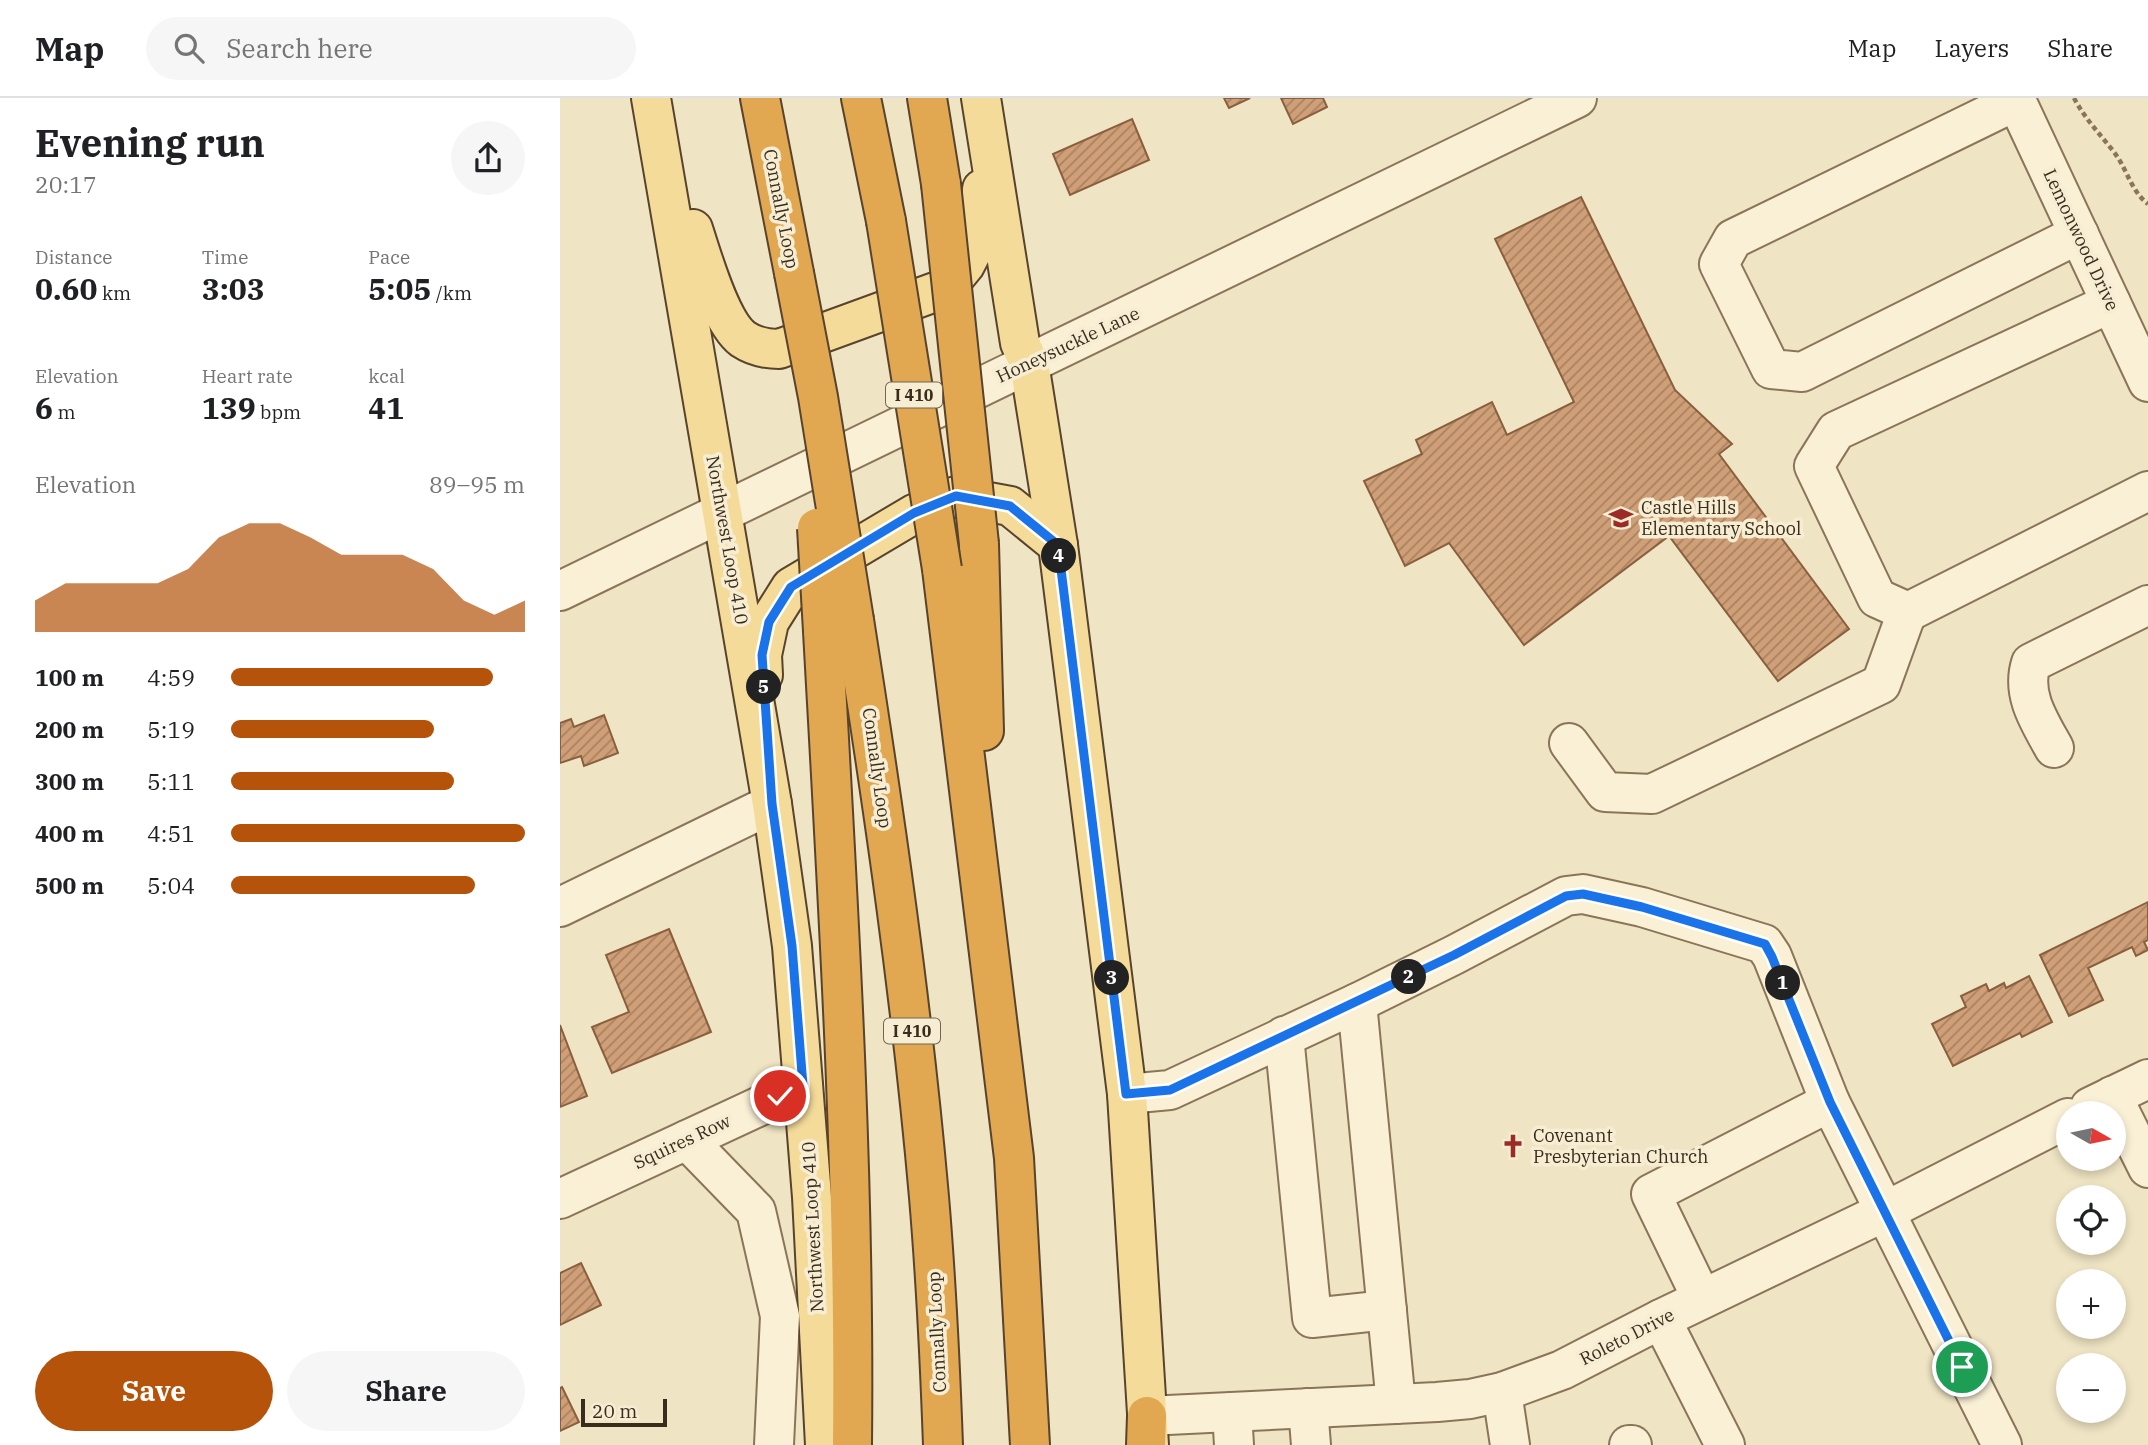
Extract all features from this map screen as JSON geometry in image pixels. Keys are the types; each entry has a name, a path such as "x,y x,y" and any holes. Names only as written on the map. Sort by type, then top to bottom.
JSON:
{"highway":[{"name":"Connally Loop","path":"760,98 818,397 816,514 839,626 877,764 908,994 929,1198 943,1445"},
{"name":"I 410","path":"860,98 886,221 942,569 1014,1158 1030,1445"},
{"path":"927,98 941,184 979,544 989,957"},
{"path":"839,626 853,1368 852,1445"}],"main road":[{"path":"655,116 720,306 741,338 761,348 779,349 946,288 965,265 977,242 984,116"},
{"name":"Northwest Loop 410","path":"655,116 772,804 792,946 812,1197 825,1445"},
{"path":"984,116 1020,343 1028,363 1058,545 1126,1094 1147,1435"},
{"path":"772,804 762,655 769,622 791,587 914,513 956,496 1010,506 1058,545"}],"street":[{"name":"Honeysuckle Lane","path":"560,591 1577,98"},
{"name":"Lemonwood Drive","path":"2015,100 2148,382"},
{"path":"2015,100 1733,239 1719,264 1771,369 1802,372 2079,234"},
{"path":"1907,612 1877,598 1814,466 1836,431 2111,303"},
{"path":"1569,743 1605,792 1652,794 1881,684 1907,612 2148,491"},
{"path":"2053,748 2032,706 2027,684 2031,663 2148,605"},
{"path":"560,907 772,804"},
{"path":"1126,1094 1170,1090 1357,1003 1566,896 1583,894 1642,907 1765,944 1830,1102 2001,1445"},
{"path":"1357,1003 1396,1404"},
{"path":"1284,1036 1312,1318 1387,1310"},
{"path":"2103,1101 2148,1079"},
{"name":"Squires Row","path":"560,1199 803,1086"},
{"path":"1702,1299 1651,1194 1830,1102"},
{"name":"Roleto Drive","path":"1147,1435 1233,1428 1309,1427 1396,1404 1470,1399 1502,1392 1562,1370 2056,1124"},
{"path":"687,1140 756,1212 780,1316 774,1445"},
{"path":"2126,1142 2148,1168"},
{"path":"1661,1319 1725,1445"},
{"path":"1502,1392 1510,1445"}],"path":[{"path":"2074,98 2115,154 2138,196 2148,204"}],"building":[{"path":"1224,98 1250,98 1229,108"},
{"path":"1281,98 1323,98 1327,107 1293,124"},
{"path":"1132,119 1149,160 1070,195 1053,154"},
{"path":"1581,197 1675,390 1732,444 1719,454 1849,629 1778,681 1669,536 1524,645 1449,543 1405,566 1364,481 1422,454 1416,440 1492,402 1507,435 1574,402 1495,239"},
{"path":"604,715 618,753 584,766 581,756 560,763 560,723 571,719 574,727"},
{"path":"2148,902 2148,940 2144,942 2148,950 2136,956 2132,947 2088,968 2103,1000 2069,1016 2040,955"},
{"path":"669,929 711,1032 612,1073 592,1027 629,1012 606,955"},
{"path":"2029,976 2052,1022 2022,1037 2020,1033 1953,1066 1932,1024 1966,1007 1961,996 1986,984 1989,991 2004,983 2006,988"},
{"path":"560,1025 587,1096 560,1107"},
{"path":"581,1263 601,1305 560,1325 560,1273"},
{"path":"562,1387 579,1422 560,1431 560,1388"}],"place":[{"name":"Castle Hills Elementary School","path":"1621,518"},
{"name":"Covenant Presbyterian Church","path":"1513,1146"}],"route":[{"path":"780,1096 803,1086 792,946 772,804 762,655 769,622 791,587 914,513 956,496 1010,506 1058,545 1126,1094 1170,1090 1357,1003 1566,896 1583,894 1642,907 1765,944 1830,1102 1962,1367"}]}
